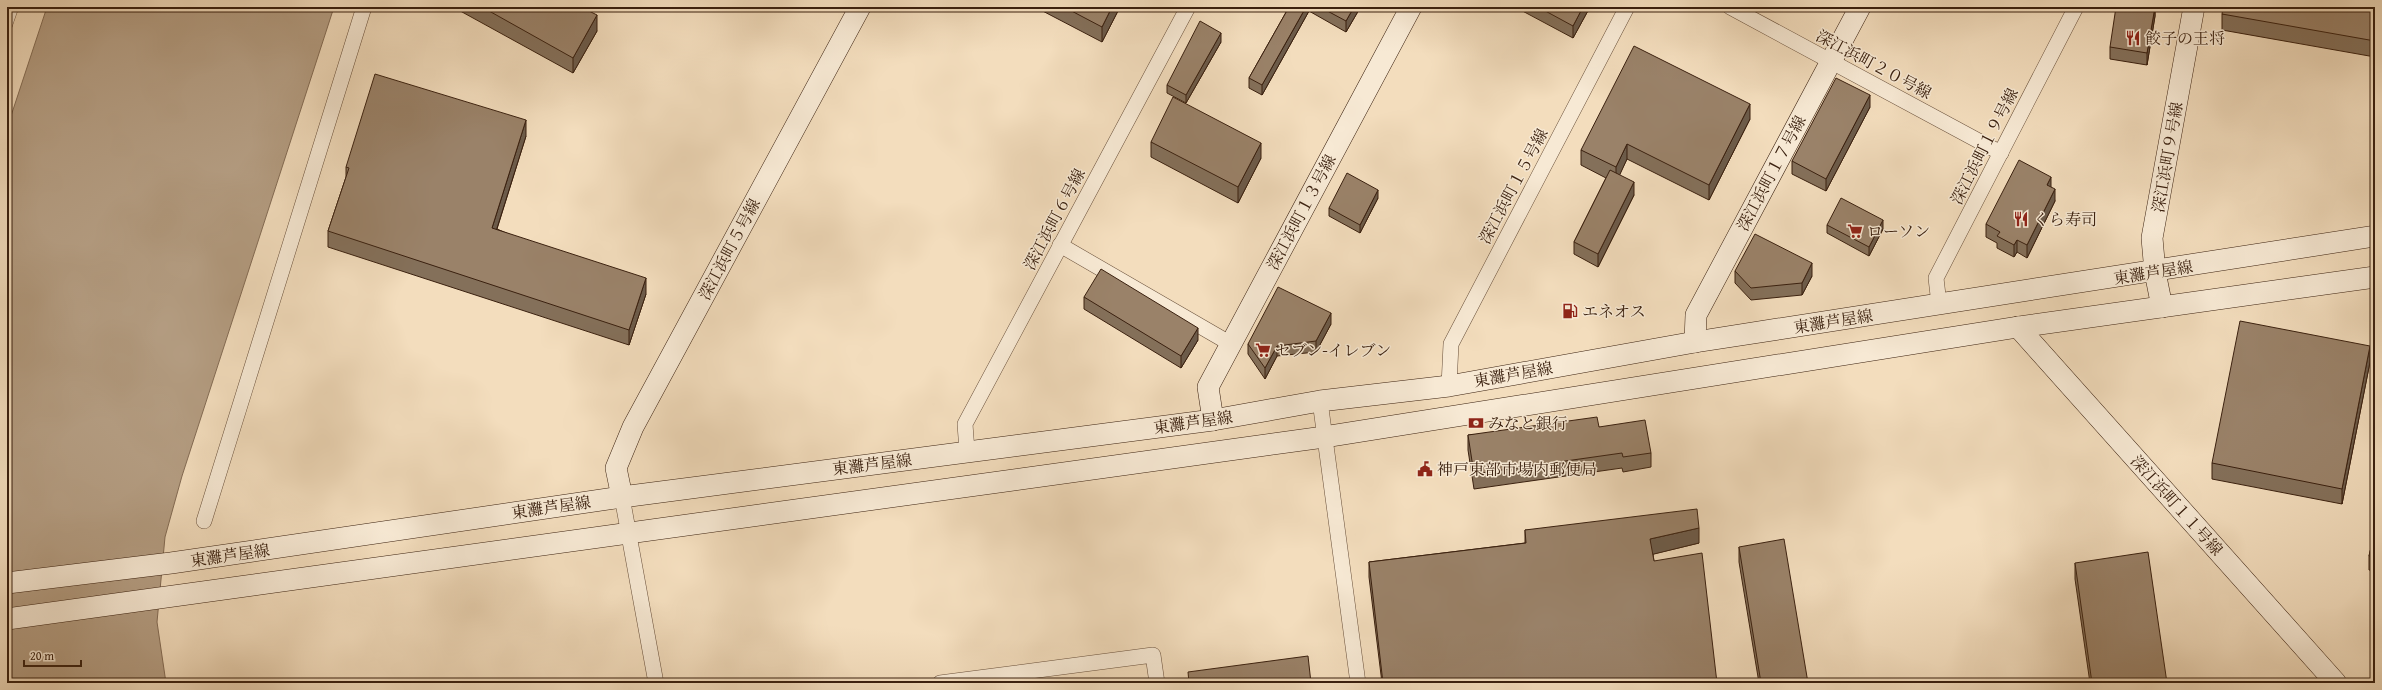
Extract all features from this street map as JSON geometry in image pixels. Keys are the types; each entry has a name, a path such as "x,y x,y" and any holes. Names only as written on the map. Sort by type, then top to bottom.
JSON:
{"main road":[{"name":"深江浜町５号線","path":"622,497 616,468 633,427 860,7"},
{"name":"深江浜町１３号線","path":"1213,420 1208,387 1411,7"},
{"name":"深江浜町１７号線","path":"1696,342 1696,315 1860,7"},
{"name":"深江浜町９号線","path":"2162,307 2155,272 2152,238 2194,7"},
{"name":"東灘芦屋線","path":"7,583 171,563 622,497 1213,420 1320,401 1449,386 1696,342 2155,272 2375,236"},
{"name":"東灘芦屋線","path":"7,619 1324,436 2018,328 2375,277"},
{"name":"深江浜町１１号線","path":"2018,328 2336,683"}],"street":[{"path":"204,521 364,7"},
{"name":"深江浜町６号線","path":"967,451 965,424 1188,7"},
{"name":"深江浜町１５号線","path":"1449,386 1451,344 1627,7"},
{"name":"深江浜町２０号線","path":"1730,7 2001,153"},
{"name":"深江浜町１９号線","path":"1938,304 1936,278 2076,7"},
{"path":"1060,245 1231,344"},
{"path":"1320,401 1358,683"},
{"path":"622,497 656,683"},
{"path":"940,683 1153,655 1157,683"}],"lane":[{"path":"7,30 15,7"}],"shaded area":[{"path":"47,7 334,7 182,476 165,537 157,622 166,683 7,683 7,128"}],"building":[{"path":"482,7 581,7 597,15 573,58"},
{"path":"1064,7 1112,7 1102,27"},
{"path":"1289,7 1306,7 1262,85 1249,78"},
{"path":"1320,7 1354,7 1346,21"},
{"path":"1538,7 1583,7 1573,26"},
{"name":"餃子の王将","path":"2116,7 2155,7 2147,53 2110,47"},
{"path":"2223,7 2375,7 2375,41 2222,14"},
{"path":"1200,21 1221,33 1186,95 1167,85"},
{"path":"1634,46 1750,104 1709,185 1627,144 1616,167 1581,150"},
{"path":"375,74 526,120 492,228 646,278 629,330 328,231 349,168 346,167"},
{"path":"1836,78 1870,95 1826,179 1792,161"},
{"path":"1173,97 1261,143 1238,187 1151,142"},
{"name":"くら寿司","path":"2019,160 2051,177 2047,185 2055,189 2027,245 2017,240 2014,245 1997,236 2000,232 1986,224"},
{"path":"1610,170 1634,182 1598,254 1574,242"},
{"path":"1347,173 1378,190 1360,225 1329,208"},
{"name":"ローソン","path":"1841,198 1883,220 1869,247 1827,225"},
{"path":"1755,234 1812,263 1802,283 1751,288 1735,271"},
{"path":"1101,269 1198,328 1181,356 1084,297"},
{"path":"1278,287 1331,313 1316,341 1277,346 1265,368 1248,344"},
{"path":"2240,321 2370,346 2342,489 2212,463"},
{"path":"1597,417 1599,427 1645,420 1651,453 1623,457 1622,453 1474,474 1468,435"},
{"path":"1697,509 1699,528 1650,539 1654,561 1702,553 1717,683 1383,683 1369,562 1526,543 1525,530"},
{"path":"2375,531 2375,557 2369,556"},
{"path":"1784,539 1808,683 1761,683 1739,547"},
{"path":"2148,552 2167,683 2092,683 2075,563"},
{"path":"1308,656 1311,683 1189,683 1188,672"}],"place":[{"name":"餃子の王将","path":"2133,38"},
{"name":"くら寿司","path":"2021,219"},
{"name":"ローソン","path":"1855,231"},
{"name":"エネオス","path":"1570,311"},
{"name":"セブン-イレブン","path":"1263,350"},
{"name":"みなと銀行","path":"1476,423"},
{"name":"神戸東部市場内郵便局","path":"1425,469"}]}
